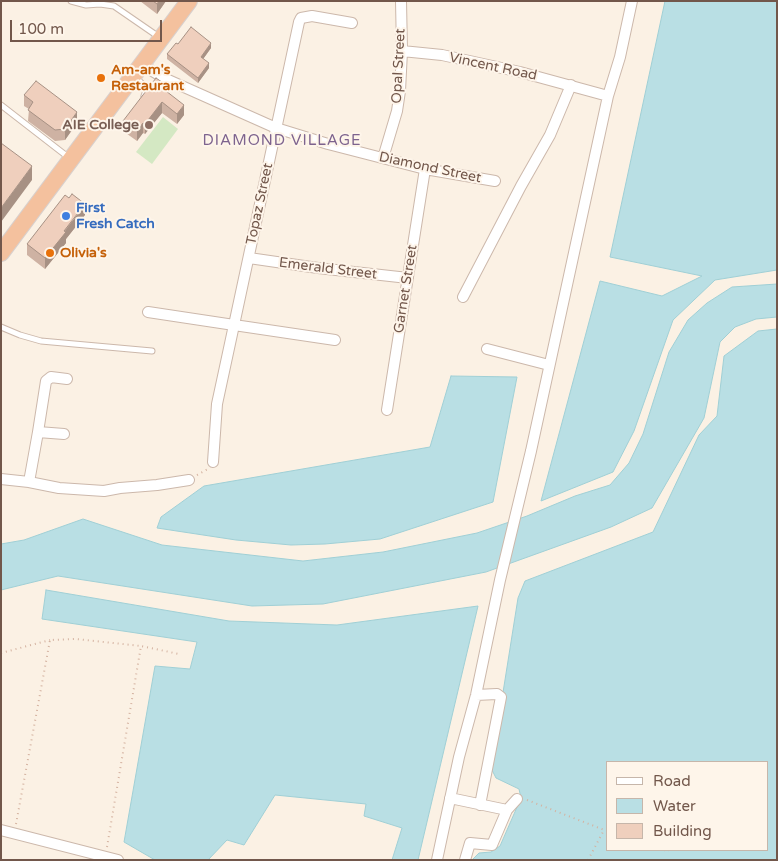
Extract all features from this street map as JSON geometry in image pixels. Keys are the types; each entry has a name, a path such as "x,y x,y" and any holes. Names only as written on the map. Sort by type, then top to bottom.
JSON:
{"highway":[{"path":"1,253 50,190 71,158 189,1"}],"street":[{"name":"Opal Street","path":"383,158 400,91 402,51 401,1"},
{"path":"437,860 459,758 476,695 608,96 620,57 632,1"},
{"name":"Topaz Street","path":"213,462 217,404 296,28 301,18 312,16 352,24"},
{"name":"Vincent Road","path":"402,51 442,55 520,72 608,96"},
{"name":"Diamond Street","path":"138,71 166,80 276,128 328,144 425,169 495,181"},
{"path":"463,297 550,134 571,85"},
{"name":"Garnet Street","path":"387,410 425,169"},
{"name":"Emerald Street","path":"249,258 408,278"},
{"path":"148,312 335,340"},
{"path":"487,349 549,364"},
{"path":"29,482 46,381 51,377 68,379"},
{"path":"38,432 64,434"},
{"path":"1,479 59,488 104,491 188,480"},
{"path":"476,695 497,694 500,697 480,805"},
{"path":"450,798 507,810"},
{"path":"465,860 470,843 492,845 507,810 519,798"},
{"path":"1,830 118,860"}],"lane":[{"path":"71,1 86,5 114,6 161,39"},
{"path":"138,71 147,88 139,102"},
{"path":"1,105 71,158"},
{"path":"1,326 20,336 41,341 152,351"}],"path":[{"path":"1,653 50,640 76,639 141,646 179,654"},
{"path":"14,833 50,640"},
{"path":"105,857 141,646"},
{"path":"519,798 605,831 588,860"}],"green space":[{"path":"163,117 178,129 152,164 136,152"}],"water":[{"path":"665,1 777,1 777,270 715,280 673,320 634,431 613,472 541,501 600,281 662,296 702,276 610,257"},
{"path":"777,284 777,317 756,319 735,327 720,342 704,418 652,508 611,527 486,572 323,604 252,606 58,576 1,590 1,544 24,540 83,519 162,545 303,561 383,552 477,533 527,516 575,496 610,485 629,463 643,434 669,352 688,320 707,303 732,287"},
{"path":"777,329 777,860 472,860 479,853 491,852 500,846 521,798 519,789 496,778 491,768 518,598 525,581 653,532 699,435 717,416 724,356 758,331"},
{"path":"451,376 517,377 493,502 380,539 325,544 291,545 236,540 157,528 161,517 204,486 430,447"},
{"path":"46,590 229,621 337,625 478,606 418,860 392,860 402,828 364,816 366,804 275,795 244,845 227,840 208,860 155,860 124,842 155,666 190,669 197,642 42,619"}],"building":[{"path":"191,27 211,43 201,57 209,63 198,78 167,54 176,43 178,44"},
{"path":"156,78 169,87 166,91 184,105 177,114 162,102 137,131 123,121"},
{"path":"36,81 77,112 65,129 55,130 28,110 33,102 24,95"},
{"path":"1,143 32,166 1,208"},
{"path":"72,194 85,204 45,258 27,244 65,195 69,198"}],"place":[{"name":"Am-am's Restaurant","path":"101,78"},
{"name":"AIE College","path":"149,125"},
{"name":"First Fresh Catch","path":"66,216"},
{"name":"Olivia's","path":"50,253"}],"district":[{"name":"DIAMOND VILLAGE","path":"282,141"}]}
